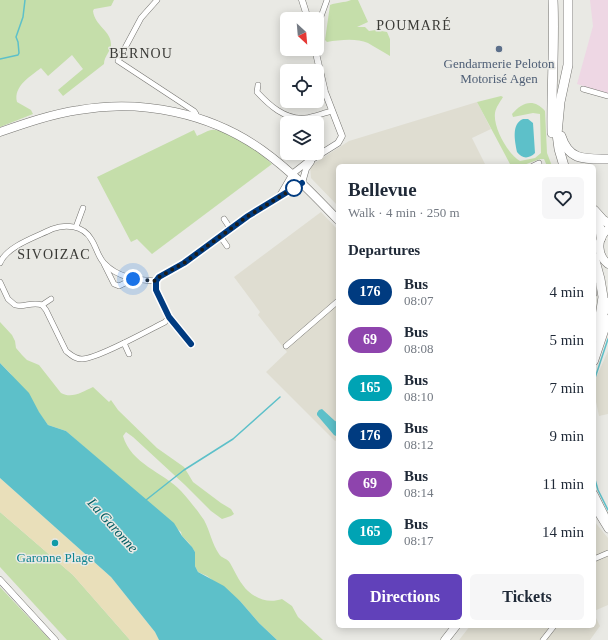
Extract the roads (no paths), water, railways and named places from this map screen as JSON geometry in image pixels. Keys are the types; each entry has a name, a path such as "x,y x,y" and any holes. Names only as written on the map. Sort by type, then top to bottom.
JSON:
{"highway":[{"path":"553,0 554,35 552,134 558,164"},
{"path":"563,164 557,134 560,102 568,65 568,0"},
{"path":"558,123 563,142 566,148 572,153 584,159 608,159"},
{"path":"596,212 608,223"},
{"path":"596,221 600,228 601,238"},
{"path":"596,264 603,297 598,328"}],"main road":[{"path":"0,132 53,115 79,110 108,107 133,107 159,110 196,118 221,127 250,142 267,154 302,183 336,218"},
{"path":"608,229 601,238 599,250 601,256 608,264"},
{"path":"596,334 608,302"},
{"path":"596,355 608,320"},
{"path":"596,498 608,522"},
{"path":"596,509 608,530"},
{"path":"445,640 454,628"},
{"path":"448,640 457,628"}],"street":[{"path":"157,0 141,18 118,61 194,111 196,118"},
{"path":"302,0 306,12"},
{"path":"323,12 327,0"},
{"path":"317,56 323,84 342,134 338,143 324,152"},
{"path":"258,85 257,92 260,96 276,110 288,116 303,119 332,111"},
{"path":"583,89 608,96"},
{"path":"278,198 292,174 313,160"},
{"path":"191,344 169,317 156,290 156,281 159,277 180,266 230,228 302,183 306,169 314,160"},
{"path":"76,228 83,208"},
{"path":"224,219 230,228"},
{"path":"0,263 6,253 13,248 52,229 64,226 76,228 91,237 114,284 119,286 133,279"},
{"path":"220,236 227,246"},
{"path":"103,263 120,274 133,279 156,281"},
{"path":"0,282 8,299 15,305 24,306 34,303 42,305 46,310 66,351 76,358 88,358 164,322 169,317"},
{"path":"42,305 51,299"},
{"path":"286,346 336,303"},
{"path":"124,342 130,354"},
{"path":"596,558 608,553"},
{"path":"0,580 55,640"},
{"path":"543,640 552,628"}],"water":[{"path":"528,119 533,123 535,153 528,157 523,157 517,152 515,143 515,129 519,121"},
{"name":"La Garonne","path":"0,363 29,393 48,425 66,431 174,523 195,552 195,566 198,572 224,586 277,640 159,640 155,632 111,577 0,478"},
{"path":"322,409 336,421 336,436 317,415 319,410"}],"waterway":[{"path":"0,59 18,55 19,53 16,37 23,17 25,0"},
{"path":"596,375 608,339"},
{"path":"146,500 184,470 233,439 280,397"},
{"path":"596,483 608,510"}],"place":[{"name":"Gendarmerie Peloton Motorisé Agen","path":"499,49"},
{"name":"Garonne Plage","path":"55,543"}],"district":[{"name":"POUMARÉ","path":"414,25"},
{"name":"BERNOU","path":"141,53"},
{"name":"SIVOIZAC","path":"54,254"}]}
